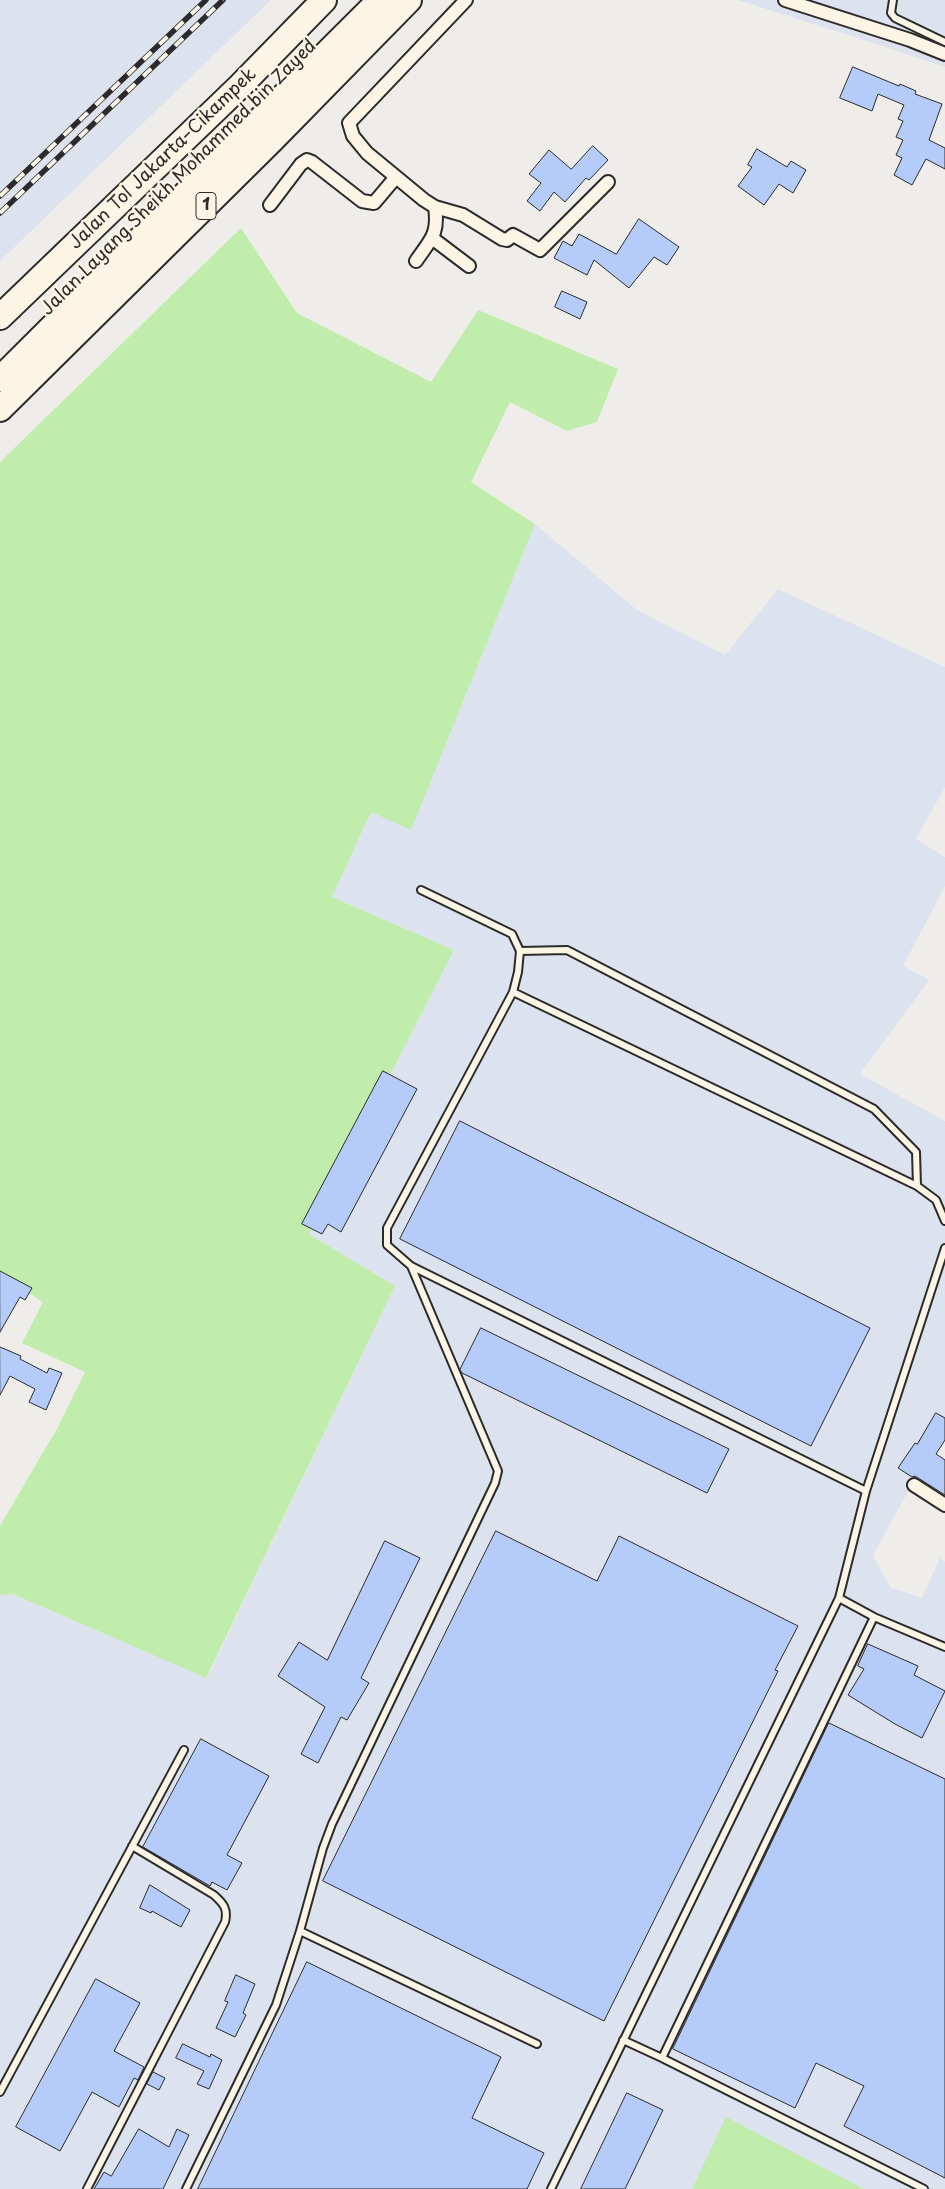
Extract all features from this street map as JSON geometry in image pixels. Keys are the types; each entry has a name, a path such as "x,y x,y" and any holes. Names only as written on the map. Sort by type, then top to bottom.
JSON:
{"highway":[{"name":"Jalan Tol Jakarta–Cikampek","path":"0,317 240,86 324,0"},
{"name":"Jalan Layang Sheikh Mohammed bin Zayed","path":"0,356 148,213 357,0"},
{"name":"Jalan Layang Sheikh Mohammed bin Zayed","path":"0,379 380,0"},
{"name":"1","path":"0,409 265,147 410,0"}],"street":[{"path":"466,0 349,124 353,136 368,154 435,207 464,215 502,240 507,240 513,235 540,250 608,182"},
{"path":"785,0 910,40 945,54"},
{"path":"270,205 301,164 307,160 367,203 374,203 396,177"},
{"path":"416,261 432,238 438,224 435,207"},
{"path":"432,238 469,266"},
{"path":"914,1485 945,1505"}],"lane":[{"path":"893,0 891,13 895,18 945,42"},
{"path":"421,890 512,934 520,951 518,972 513,992 387,1228 387,1245 412,1266 866,1491"},
{"path":"520,951 567,950 874,1109 916,1152 917,1186"},
{"path":"513,992 917,1186 936,1200 945,1222"},
{"path":"551,2189 839,1598 866,1491 945,1248"},
{"path":"186,2189 276,2004 332,1824 490,1496 498,1471 412,1266"},
{"path":"839,1598 874,1617 945,1647"},
{"path":"662,2058 874,1617"},
{"path":"0,2092 184,1750"},
{"path":"87,2189 225,1922 227,1911 223,1903 214,1895 132,1846"},
{"path":"300,1931 537,2044"},
{"path":"623,2040 924,2189"}],"shaded area":[{"path":"0,0 271,0 0,261"},
{"path":"738,0 945,0 945,67 873,43"},
{"path":"535,524 637,610 725,655 778,589 945,667 945,787 916,839 945,857 945,886 903,966 929,980 860,1074 945,1121 945,1425 873,1555 890,1587 922,1598 940,1558 945,1562 945,2189 0,2189 0,1595 13,1594 207,1678 395,1286 309,1234 454,950 332,897 371,812 411,829"}],"green space":[{"path":"241,228 297,313 431,382 478,310 618,369 597,422 567,431 510,402 471,482 535,524 411,830 371,812 332,897 454,950 309,1234 395,1286 206,1678 13,1594 0,1595 0,1526 58,1427 85,1372 22,1343 43,1302 0,1275 0,462"},
{"path":"726,2117 864,2189 692,2189"}],"building":[{"path":"853,67 899,86 900,84 916,91 915,94 942,104 929,140 945,148 945,169 926,159 912,185 894,175 902,158 896,155 903,140 896,137 903,121 898,119 904,105 878,94 872,111 840,98"},
{"path":"593,146 608,160 589,180 586,178 565,202 554,192 540,211 527,201 541,183 529,174 549,150 571,169"},
{"path":"757,149 787,167 791,161 806,170 793,193 779,184 764,205 738,186 752,167 748,165"},
{"path":"639,219 679,247 667,265 654,257 629,288 594,260 587,275 554,258 563,241 572,246 579,234 616,254"},
{"path":"562,291 587,302 580,319 555,307"},
{"path":"383,1071 417,1089 341,1232 328,1224 322,1234 302,1224"},
{"path":"460,1121 870,1328 811,1446 400,1239"},
{"path":"0,1271 32,1288 25,1300 20,1297 0,1332"},
{"path":"481,1328 729,1449 707,1493 462,1373 460,1370"},
{"path":"0,1347 21,1356 20,1359 47,1373 49,1368 62,1373 46,1410 29,1402 35,1389 10,1376 0,1395"},
{"path":"936,1413 945,1418 945,1440 936,1454 945,1460 945,1495 915,1476 912,1477 898,1468 915,1443 917,1444"},
{"path":"496,1531 597,1581 619,1536 798,1626 775,1670 778,1671 604,2021 323,1881"},
{"path":"385,1541 420,1558 361,1678 369,1683 347,1720 341,1717 318,1763 301,1754 325,1707 278,1676 299,1642 327,1660"},
{"path":"868,1644 918,1666 914,1675 945,1691 922,1738 848,1695 864,1669 858,1666"},
{"path":"829,1723 945,1779 945,2178 844,2126 864,2086 816,2063 795,2108 673,2049"},
{"path":"201,1739 269,1776 227,1855 242,1863 227,1890 212,1882 210,1886 143,1847"},
{"path":"150,1885 190,1910 181,1927 152,1911 151,1913 140,1908"},
{"path":"307,1962 501,2057 472,2118 544,2153 527,2189 198,2189"},
{"path":"236,1975 255,1984 243,2013 246,2015 235,2037 216,2028 228,2002 225,2001"},
{"path":"96,1979 140,2003 114,2051 144,2067 138,2080 134,2078 119,2107 92,2092 60,2151 16,2127"},
{"path":"183,2044 210,2057 211,2054 222,2060 209,2089 197,2084 204,2071 176,2058"},
{"path":"153,2072 165,2078 159,2090 147,2084"},
{"path":"627,2093 663,2110 625,2189 581,2189"},
{"path":"139,2129 169,2147 177,2129 189,2135 163,2189 94,2189 104,2172 111,2176"}],"railway":[{"path":"0,196 206,0"},
{"path":"0,213 223,0"}]}
